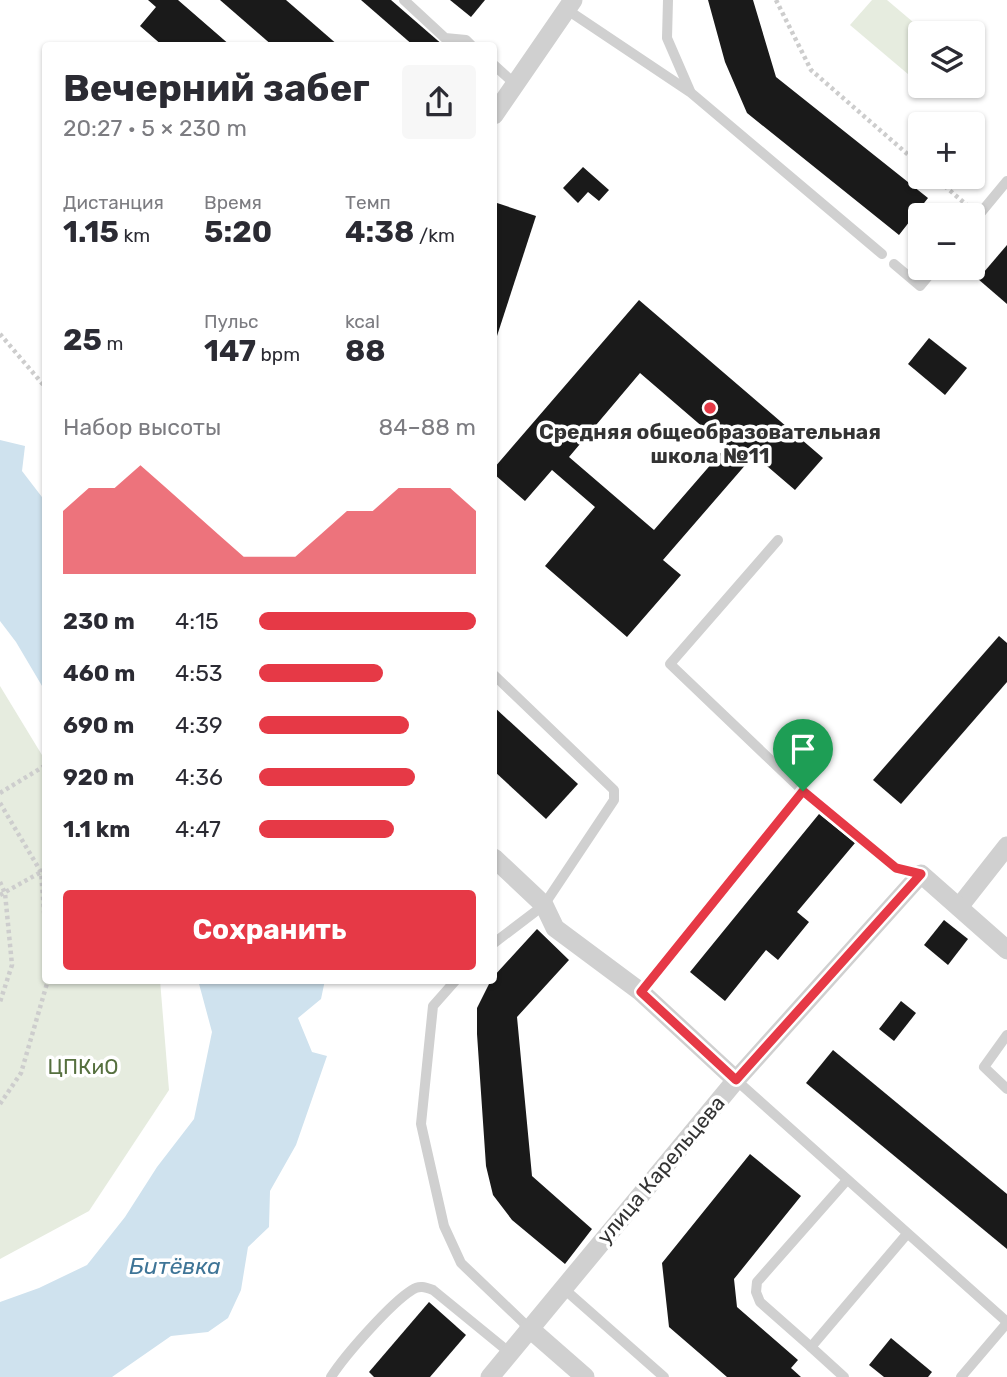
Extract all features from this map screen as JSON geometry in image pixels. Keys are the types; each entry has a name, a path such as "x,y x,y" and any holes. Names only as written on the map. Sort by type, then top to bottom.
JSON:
{"street":[{"path":"497,110 569,5"},
{"path":"959,907 1007,846"},
{"path":"497,861 544,905 555,928 641,992 736,1080"},
{"path":"921,874 1007,950"},
{"name":"улица Карельцева","path":"490,1377 736,1080 921,874"},
{"path":"529,1328 585,1377"}],"lane":[{"path":"404,0 445,38 468,42"},
{"path":"668,0 667,38 690,92"},
{"path":"569,5 690,92 882,254"},
{"path":"497,68 514,84"},
{"path":"985,207 1007,181"},
{"path":"894,264 908,276"},
{"path":"778,540 670,664 803,791 896,868 921,874"},
{"path":"497,678 614,790 614,800 544,905 497,941"},
{"path":"641,992 803,791"},
{"path":"452,984 433,1006 421,1124 444,1226 461,1263 529,1328"},
{"path":"1007,1035 984,1067 1007,1089"},
{"path":"736,1080 1007,1323 961,1377"},
{"path":"844,1377 760,1302 756,1292 757,1282 846,1180"},
{"path":"811,1347 907,1234"},
{"path":"331,1377 374,1324 413,1289 423,1286 433,1290 511,1353"},
{"path":"563,1288 664,1377"}],"path":[{"path":"776,0 811,70 908,155"},
{"path":"946,189 961,203"},
{"path":"0,334 42,383"},
{"path":"0,793 42,768"},
{"path":"0,803 41,872 42,885"},
{"path":"2,893 41,872"},
{"path":"0,882 12,965 0,1002"},
{"path":"0,1104 21,1073 47,984"}],"green space":[{"path":"872,0 887,0 912,21 908,21 908,74 850,25"},
{"name":"ЦПКиО","path":"0,686 42,755 42,984 160,984 169,1090 89,1211 0,1259"}],"water":[{"path":"0,440 25,446 22,471 42,497 42,686 0,621"},
{"name":"Битёвка","path":"199,984 324,984 321,999 298,1018 312,1052 327,1056 296,1145 270,1191 269,1227 248,1247 241,1290 228,1318 208,1332 171,1336 112,1377 0,1377 0,1302 39,1288 87,1265 125,1217 157,1167 194,1119 212,1032"}],"building":[{"path":"148,0 178,0 226,42 158,42 140,26 156,7"},
{"path":"220,0 286,0 334,42 268,42"},
{"path":"361,0 391,0 439,42 409,42"},
{"path":"450,0 485,0 471,17"},
{"path":"708,0 753,0 776,77 908,182 908,189 917,189 928,198 924,203 908,203 908,224 899,235 747,113 725,62"},
{"path":"583,167 609,190 599,201 588,192 578,203 563,188"},
{"path":"497,203 536,216 497,336"},
{"path":"1007,245 1007,304 979,280 985,280 985,271"},
{"path":"639,300 823,458 795,490 754,455 663,560 681,575 627,637 545,566 595,507 552,470 525,501 497,477 497,465","holes":["640,373 726,447 654,530 569,457"]},
{"path":"929,338 967,368 945,395 908,364"},
{"path":"999,636 1007,643 1007,682 901,804 873,780"},
{"path":"497,710 578,784 546,819 497,774"},
{"path":"819,814 855,843 797,912 809,922 778,960 766,950 725,1001 690,972"},
{"path":"944,920 968,939 948,965 924,945"},
{"path":"537,929 569,960 517,1017 532,1176 592,1229 565,1264 512,1220 493,1195 486,1166 477,1008 489,984 497,984 497,973"},
{"path":"901,1001 916,1013 894,1041 879,1029"},
{"path":"833,1050 1007,1194 1007,1249 806,1083"},
{"path":"750,1154 801,1196 734,1279 737,1307 798,1360 791,1368 801,1377 727,1377 669,1327 662,1263"},
{"path":"429,1302 466,1335 430,1377 374,1377 369,1372"},
{"path":"891,1338 932,1372 928,1377 884,1377 869,1365"}],"place":[{"name":"Средняя общеобразовательная школа №11","path":"710,408"}],"route":[{"path":"803,791 896,868 921,874 736,1080 641,992 803,791"}]}
